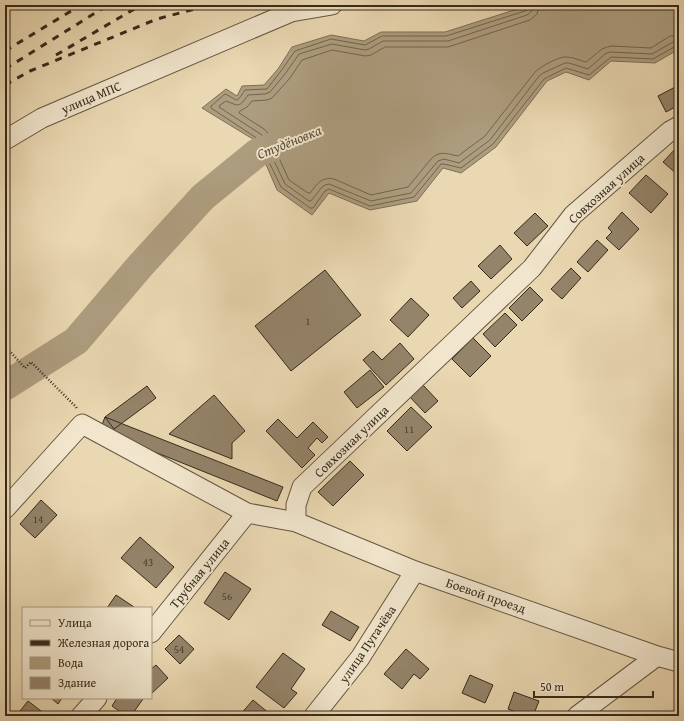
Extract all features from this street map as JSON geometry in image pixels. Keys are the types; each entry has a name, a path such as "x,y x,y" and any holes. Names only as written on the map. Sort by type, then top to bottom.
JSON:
{"street":[{"name":"улица МПС","path":"5,140 42,118 291,12 332,5"},
{"name":"Совхозная улица","path":"296,522 296,505 302,487 532,268 573,215 670,131 679,126"},
{"path":"5,509 82,424 247,513 296,522"},
{"name":"Трубная улица","path":"152,632 247,513"},
{"name":"Боевой проезд","path":"296,522 415,571 657,656 679,662"},
{"name":"улица Пугачёва","path":"314,716 360,658 415,571"},
{"path":"577,716 657,656"},
{"path":"81,716 96,699"}],"path":[{"path":"5,346 24,368 32,362 53,383 76,407 82,424"}],"water":[{"path":"530,5 679,5 679,49 655,63 611,61 589,80 566,72 547,81 496,147 461,173 443,168 417,201 370,210 329,193 312,215 277,190 256,141 202,108 226,89 237,96 242,86 264,85 278,69 292,47 331,35 364,41 381,32 445,32"}],"building":[{"path":"679,85 679,105 666,112 658,96"},
{"path":"677,147 679,149 678,175 663,162"},
{"path":"646,175 668,194 651,213 629,193"},
{"path":"622,212 639,229 619,250 606,238 612,232 608,228"},
{"path":"535,213 548,226 527,246 514,233"},
{"path":"597,240 608,250 588,272 577,262"},
{"path":"500,245 512,259 491,279 478,266"},
{"path":"571,268 581,278 562,299 551,289"},
{"path":"325,270 361,315 291,371 255,326"},
{"path":"471,281 480,291 462,308 453,298"},
{"path":"530,287 543,300 522,321 509,308"},
{"path":"411,298 429,315 408,337 390,320"},
{"path":"505,313 517,325 495,347 483,334"},
{"path":"473,338 491,356 470,377 452,359"},
{"path":"400,343 414,359 386,385 363,360 373,351 382,360"},
{"path":"370,370 384,387 357,408 344,392"},
{"path":"422,384 438,401 425,413 409,396"},
{"path":"147,386 156,398 114,429 105,417"},
{"path":"214,395 245,431 232,443 232,459 169,434"},
{"path":"411,407 432,427 407,451 387,431"},
{"path":"105,417 283,487 277,501 100,430"},
{"path":"278,419 297,438 313,422 328,437 322,443 317,438 308,448 315,455 302,468 266,431"},
{"path":"350,461 364,475 333,506 318,492"},
{"path":"41,500 57,515 35,538 20,524"},
{"path":"140,537 174,567 156,588 121,558"},
{"path":"225,572 251,589 229,620 204,603"},
{"path":"116,595 134,607 108,607"},
{"path":"331,611 359,627 350,641 322,625"},
{"path":"179,635 194,649 180,664 165,649"},
{"path":"406,649 429,669 420,679 414,674 402,689 384,674"},
{"path":"283,653 305,669 291,689 297,693 284,708 256,687"},
{"path":"156,665 168,678 152,693 152,668"},
{"path":"470,675 493,685 485,703 462,693"},
{"path":"514,692 539,701 533,716 526,716 508,709"},
{"path":"52,699 61,699 58,704"},
{"path":"116,699 143,699 131,716 126,716 112,706"},
{"path":"253,700 270,714 268,716 239,716"},
{"path":"28,701 45,714 44,716 16,716"}],"waterway":[{"name":"Студёновка","path":"5,386 76,341 140,266 203,197 257,153 296,138"}],"railway":[{"path":"5,51 81,5"},
{"path":"5,69 108,5"},
{"path":"56,55 141,5"},
{"path":"5,85 30,71 157,19 210,5"}]}
